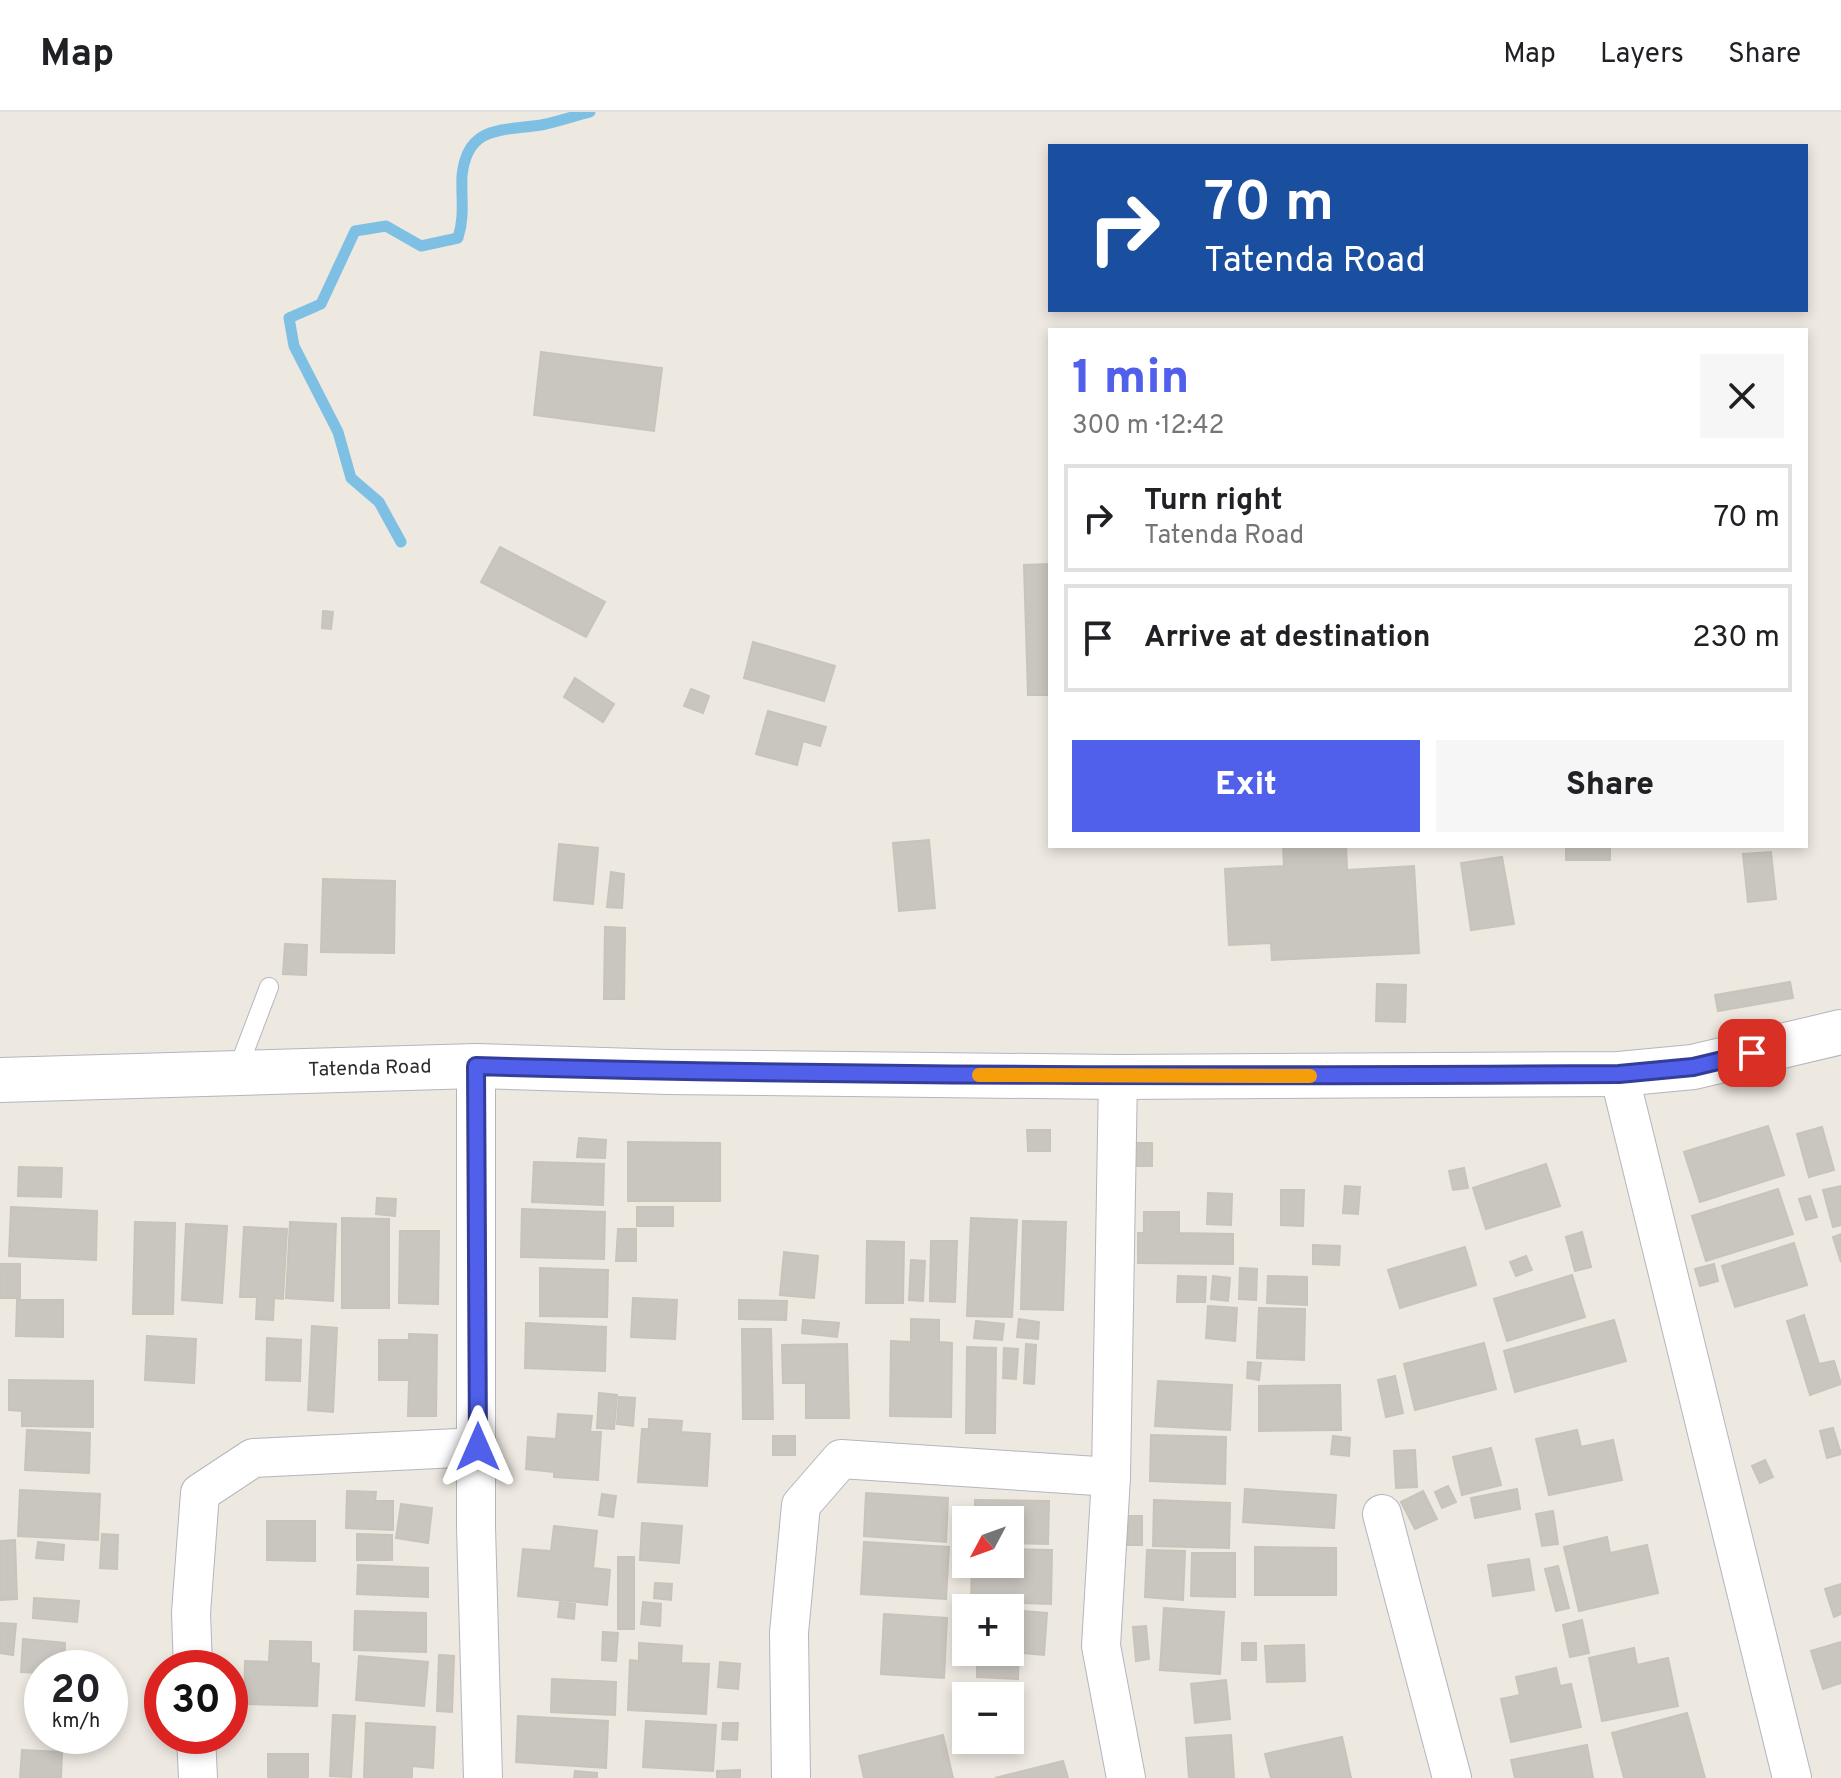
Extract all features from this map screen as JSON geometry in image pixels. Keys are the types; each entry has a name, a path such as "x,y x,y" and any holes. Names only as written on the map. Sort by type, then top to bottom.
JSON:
{"street":[{"name":"Tatenda Road","path":"0,1080 476,1066 668,1072 1118,1077 1619,1074 1693,1067 1841,1032"},
{"path":"476,1066 476,1527 483,1778"},
{"path":"1619,1074 1792,1778"},
{"path":"1118,1077 1111,1477 1101,1646 1126,1778"},
{"path":"192,1650 191,1613 200,1493 253,1458 478,1447"},
{"path":"791,1778 789,1633 801,1505 841,1459 1111,1477"},
{"path":"1382,1514 1452,1778"},
{"path":"197,1754 198,1778"}],"lane":[{"path":"236,1073 269,987"}],"building":[{"path":"541,352 662,368 654,431 534,415"},
{"path":"500,547 605,602 586,637 481,582"},
{"path":"1048,564 1048,695 1028,695 1024,565"},
{"path":"323,611 333,612 331,629 322,628"},
{"path":"753,642 835,666 824,701 744,678"},
{"path":"575,678 614,704 603,722 564,697"},
{"path":"691,689 709,696 703,713 684,706"},
{"path":"768,711 826,727 820,746 803,741 797,765 756,754"},
{"path":"929,840 935,908 899,911 893,843"},
{"path":"559,844 598,848 593,904 554,900"},
{"path":"1283,848 1346,848 1347,870 1414,866 1419,953 1272,960 1271,943 1229,945 1225,869 1284,866"},
{"path":"1566,848 1610,848 1610,860 1566,860"},
{"path":"1771,852 1776,899 1748,902 1743,854"},
{"path":"1502,857 1514,924 1471,930 1461,863"},
{"path":"611,872 624,874 622,908 607,907"},
{"path":"323,879 395,881 394,953 321,952"},
{"path":"605,927 625,928 624,999 604,999"},
{"path":"285,944 307,945 306,975 283,974"},
{"path":"1790,982 1793,998 1718,1011 1715,995"},
{"path":"1377,984 1406,985 1405,1022 1376,1021"},
{"path":"1768,1126 1784,1175 1700,1202 1684,1152"},
{"path":"1822,1127 1834,1170 1809,1177 1797,1134"},
{"path":"1027,1130 1050,1130 1050,1151 1028,1151"},
{"path":"579,1138 606,1140 605,1158 577,1157"},
{"path":"628,1142 720,1143 720,1201 628,1201"},
{"path":"1135,1143 1152,1143 1152,1166 1135,1166"},
{"path":"534,1162 604,1164 603,1205 532,1202"},
{"path":"1546,1164 1560,1206 1486,1229 1473,1188"},
{"path":"19,1167 62,1168 61,1197 18,1196"},
{"path":"1464,1168 1468,1188 1453,1190 1449,1171"},
{"path":"1345,1186 1360,1187 1358,1214 1343,1213"},
{"path":"1841,1186 1841,1225 1833,1227 1823,1190"},
{"path":"1778,1189 1793,1234 1706,1261 1692,1216"},
{"path":"1281,1190 1304,1190 1303,1226 1281,1225"},
{"path":"1208,1193 1232,1194 1231,1225 1207,1224"},
{"path":"1810,1196 1817,1217 1806,1220 1799,1199"},
{"path":"377,1198 396,1199 395,1216 376,1214"},
{"path":"11,1207 97,1211 96,1260 9,1256"},
{"path":"637,1207 673,1207 673,1226 637,1226"},
{"path":"522,1209 605,1212 604,1259 521,1257"},
{"path":"1144,1212 1179,1212 1179,1233 1233,1234 1233,1264 1138,1263 1138,1233 1144,1233"},
{"path":"342,1218 389,1219 389,1308 342,1308"},
{"path":"971,1218 1017,1220 1012,1317 967,1316"},
{"path":"1023,1221 1066,1222 1063,1310 1021,1309"},
{"path":"135,1222 175,1223 173,1314 133,1314"},
{"path":"290,1222 336,1224 333,1301 286,1298"},
{"path":"186,1224 227,1226 222,1303 182,1300"},
{"path":"244,1227 287,1229 283,1299 274,1298 273,1320 256,1319 257,1297 240,1297"},
{"path":"618,1229 636,1229 636,1261 616,1261"},
{"path":"400,1231 439,1231 438,1304 399,1303"},
{"path":"1582,1232 1591,1267 1575,1271 1566,1237"},
{"path":"1841,1234 1841,1262 1833,1237"},
{"path":"867,1241 904,1242 903,1303 866,1303"},
{"path":"931,1241 957,1241 955,1302 930,1301"},
{"path":"1794,1243 1807,1285 1735,1307 1722,1266"},
{"path":"1313,1245 1340,1246 1339,1265 1313,1264"},
{"path":"1465,1247 1476,1285 1400,1308 1388,1270"},
{"path":"784,1252 818,1256 814,1298 780,1295"},
{"path":"1526,1256 1532,1270 1516,1276 1510,1262"},
{"path":"911,1260 925,1261 923,1301 909,1300"},
{"path":"0,1264 20,1264 20,1298 0,1298"},
{"path":"1714,1264 1718,1281 1700,1286 1695,1269"},
{"path":"540,1268 608,1270 607,1317 540,1316"},
{"path":"1240,1268 1257,1269 1256,1300 1239,1299"},
{"path":"1572,1275 1585,1317 1507,1341 1494,1299"},
{"path":"1178,1276 1206,1277 1205,1302 1177,1302"},
{"path":"1213,1276 1230,1278 1228,1301 1211,1299"},
{"path":"1268,1276 1307,1277 1307,1305 1267,1303"},
{"path":"633,1298 677,1300 675,1339 631,1337"},
{"path":"17,1300 63,1300 63,1337 16,1336"},
{"path":"739,1300 787,1301 786,1320 739,1319"},
{"path":"1208,1306 1237,1308 1235,1341 1206,1338"},
{"path":"1259,1308 1305,1309 1304,1360 1257,1358"},
{"path":"1804,1315 1819,1364 1834,1361 1841,1384 1810,1395 1787,1321"},
{"path":"911,1319 939,1320 939,1342 952,1343 951,1417 890,1416 891,1341 911,1342"},
{"path":"1019,1319 1039,1322 1038,1339 1017,1337"},
{"path":"803,1320 839,1323 837,1337 802,1333"},
{"path":"1614,1320 1626,1361 1515,1392 1504,1351"},
{"path":"976,1321 1004,1324 1002,1340 974,1338"},
{"path":"526,1323 606,1327 605,1371 525,1368"},
{"path":"312,1326 337,1328 333,1412 308,1410"},
{"path":"742,1329 771,1329 773,1419 743,1419"},
{"path":"409,1334 437,1335 436,1416 408,1416 409,1380 379,1380 379,1340 409,1340"},
{"path":"147,1336 196,1339 194,1383 145,1380"},
{"path":"267,1338 301,1340 300,1381 266,1380"},
{"path":"1484,1343 1496,1389 1415,1410 1404,1364"},
{"path":"847,1344 849,1418 806,1418 806,1383 783,1383 782,1345"},
{"path":"1026,1344 1036,1345 1034,1384 1024,1383"},
{"path":"967,1347 996,1348 995,1433 966,1433"},
{"path":"1004,1348 1018,1349 1016,1379 1003,1378"},
{"path":"1248,1362 1261,1363 1259,1380 1247,1378"},
{"path":"1395,1376 1403,1413 1386,1417 1378,1380"},
{"path":"9,1380 93,1381 93,1427 22,1426 22,1411 9,1410"},
{"path":"1158,1381 1232,1385 1230,1430 1155,1426"},
{"path":"1340,1385 1341,1430 1259,1431 1259,1386"},
{"path":"599,1393 617,1395 614,1429 597,1428"},
{"path":"619,1397 635,1398 633,1426 617,1424"},
{"path":"558,1414 592,1416 590,1432 601,1432 598,1480 554,1477 554,1472 526,1469 528,1437 556,1439"},
{"path":"649,1419 682,1421 681,1432 710,1434 707,1486 638,1482 642,1429 649,1429"},
{"path":"1833,1428 1841,1454 1827,1458 1820,1431"},
{"path":"27,1430 90,1433 89,1473 25,1470"},
{"path":"1577,1430 1581,1447 1613,1440 1622,1480 1549,1495 1536,1439"},
{"path":"1151,1435 1226,1437 1225,1484 1150,1481"},
{"path":"773,1436 795,1436 795,1455 773,1455"},
{"path":"1333,1436 1350,1438 1349,1456 1331,1454"},
{"path":"1491,1448 1501,1485 1462,1495 1453,1457"},
{"path":"1415,1450 1417,1487 1396,1488 1394,1451"},
{"path":"1765,1460 1773,1477 1760,1483 1752,1466"},
{"path":"1448,1486 1456,1502 1442,1508 1435,1492"},
{"path":"1245,1489 1336,1495 1334,1528 1243,1522"},
{"path":"1517,1489 1520,1509 1475,1518 1471,1498"},
{"path":"20,1490 100,1494 98,1540 18,1536"},
{"path":"347,1491 376,1492 375,1501 393,1501 393,1530 346,1528"},
{"path":"1423,1491 1437,1519 1415,1529 1401,1502"},
{"path":"866,1493 948,1498 946,1542 864,1536"},
{"path":"602,1494 616,1496 613,1517 599,1515"},
{"path":"975,1500 1049,1501 1048,1544 1024,1543 1024,1506 975,1506"},
{"path":"1154,1500 1230,1503 1229,1548 1153,1546"},
{"path":"401,1504 432,1508 428,1543 396,1538"},
{"path":"1553,1511 1558,1544 1542,1546 1536,1514"},
{"path":"1128,1516 1142,1516 1142,1545 1128,1545"},
{"path":"267,1521 315,1521 315,1561 267,1560"},
{"path":"642,1523 682,1526 679,1563 640,1560"},
{"path":"554,1526 597,1531 593,1568 610,1570 607,1605 518,1596 523,1549 551,1551"},
{"path":"102,1534 118,1535 117,1569 100,1568"},
{"path":"357,1534 392,1535 392,1560 357,1560"},
{"path":"1607,1537 1610,1553 1647,1545 1658,1593 1579,1611 1564,1547"},
{"path":"15,1540 17,1599 0,1600 0,1541"},
{"path":"38,1542 64,1545 63,1560 36,1558"},
{"path":"864,1542 949,1547 946,1599 861,1594"},
{"path":"1255,1547 1336,1548 1336,1595 1255,1595"},
{"path":"1024,1549 1052,1550 1051,1604 1024,1603 1024,1594 971,1594 972,1578 1024,1578"},
{"path":"1147,1550 1185,1551 1183,1600 1145,1597"},
{"path":"1192,1553 1235,1553 1235,1597 1191,1596"},
{"path":"618,1557 634,1557 634,1629 618,1629"},
{"path":"1529,1559 1534,1590 1493,1596 1488,1565"},
{"path":"358,1565 428,1568 428,1597 357,1594"},
{"path":"1558,1566 1569,1608 1556,1611 1545,1569"},
{"path":"655,1583 672,1584 671,1600 654,1598"},
{"path":"1841,1584 1841,1614 1834,1617 1825,1589"},
{"path":"34,1598 79,1601 77,1622 33,1618"},
{"path":"560,1602 575,1604 574,1619 558,1617"},
{"path":"643,1602 661,1604 660,1626 641,1624"},
{"path":"1164,1608 1224,1612 1220,1674 1160,1670"},
{"path":"355,1611 426,1613 426,1652 354,1650"},
{"path":"1024,1611 1047,1613 1044,1655 1024,1653"},
{"path":"884,1614 947,1618 944,1678 881,1674"},
{"path":"1582,1620 1589,1653 1570,1657 1563,1625"},
{"path":"0,1623 16,1624 13,1655 0,1653"},
{"path":"1146,1626 1149,1659 1136,1661 1133,1627"},
{"path":"603,1632 618,1633 616,1661 602,1660"},
{"path":"23,1639 65,1643 65,1650 24,1650 24,1672 21,1672"},
{"path":"270,1641 311,1642 311,1663 319,1664 317,1706 248,1704 248,1661 269,1662"},
{"path":"1841,1642 1841,1683 1823,1689 1811,1651"},
{"path":"639,1643 682,1646 681,1663 709,1664 706,1714 628,1710 630,1660 639,1661"},
{"path":"1242,1643 1256,1643 1256,1660 1242,1660"},
{"path":"1304,1645 1305,1681 1267,1682 1265,1646"},
{"path":"1634,1648 1637,1665 1668,1658 1678,1706 1602,1721 1589,1658"},
{"path":"439,1655 454,1656 452,1712 437,1711"},
{"path":"359,1656 428,1662 424,1706 356,1700"},
{"path":"720,1662 740,1664 738,1689 718,1687"},
{"path":"977,1666 1018,1666 1018,1679 977,1677"},
{"path":"1556,1668 1560,1686 1571,1684 1581,1727 1511,1742 1501,1699 1520,1695 1516,1677"},
{"path":"552,1679 616,1682 615,1715 551,1712"},
{"path":"1226,1680 1230,1719 1195,1723 1191,1684"},
{"path":"1687,1713 1705,1778 1624,1778 1612,1733"},
{"path":"333,1715 355,1716 351,1777 330,1776"},
{"path":"518,1716 608,1721 606,1768 516,1762"},
{"path":"646,1721 716,1725 713,1771 643,1767"},
{"path":"366,1723 435,1727 433,1768 412,1766 412,1778 364,1778"},
{"path":"723,1723 738,1723 737,1740 722,1739"},
{"path":"943,1735 953,1778 864,1778 859,1756"},
{"path":"1231,1735 1234,1778 1189,1778 1186,1738"},
{"path":"1342,1737 1351,1778 1271,1778 1265,1754"},
{"path":"1587,1745 1593,1778 1515,1778 1511,1760"},
{"path":"22,1750 24,1754 62,1754 61,1778 20,1778"},
{"path":"268,1754 308,1754 308,1778 268,1778"},
{"path":"1063,1761 1068,1778 995,1778"},
{"path":"740,1770 740,1778 717,1778 717,1771"},
{"path":"575,1771 597,1773 597,1778 574,1778"}],"waterway":[{"path":"401,542 379,502 351,478 338,432 294,346 289,318 321,304 355,231 386,226 421,246 458,238 465,159 479,139 500,130 541,125 590,112"}],"slow traffic":[{"path":"979,1075 1310,1076"}],"route":[{"path":"478,1447 476,1066 668,1072 1088,1077 1619,1074 1693,1067 1752,1053"}]}
